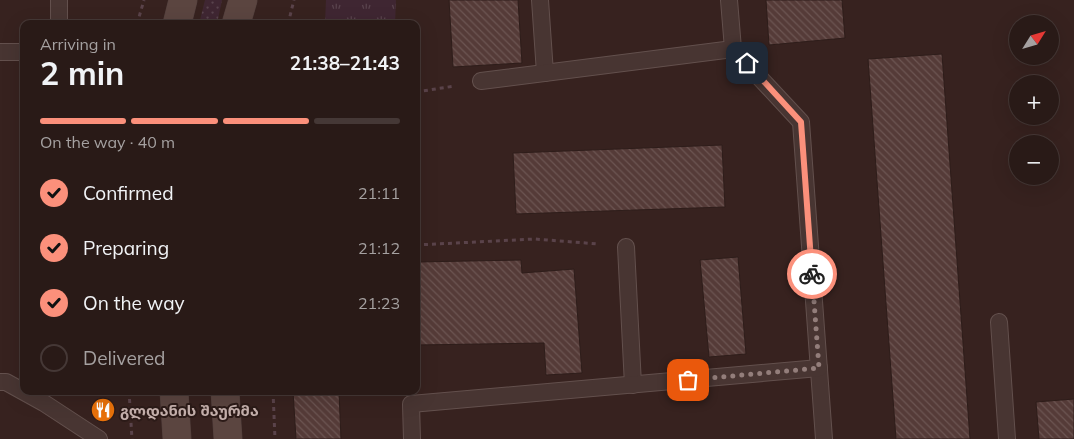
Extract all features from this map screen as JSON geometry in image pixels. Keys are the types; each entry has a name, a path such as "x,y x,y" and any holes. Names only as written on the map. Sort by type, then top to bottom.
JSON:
{"main road":[{"path":"178,20 184,0"},
{"path":"237,20 243,0"},
{"path":"174,395 177,439"},
{"path":"225,395 228,439"}],"lane":[{"path":"59,0 59,20"},
{"path":"540,0 545,72"},
{"path":"729,0 733,49 801,122 824,439"},
{"path":"481,81 733,49"},
{"path":"0,52 20,52"},
{"path":"626,247 633,385"},
{"path":"999,322 1007,439"},
{"path":"412,439 411,404 819,368"},
{"path":"0,382 6,382 20,390"},
{"path":"30,395 99,439"}],"path":[{"path":"138,20 144,0"},
{"path":"289,20 294,0"},
{"path":"420,91 481,81"},
{"path":"420,245 535,239 626,247"},
{"path":"129,395 132,439"},
{"path":"272,395 275,439"}],"green space":[{"path":"205,0 222,0 218,20 200,20"},
{"path":"326,0 396,0 395,20 325,20"}],"building":[{"path":"449,0 518,0 522,63 453,67"},
{"path":"766,0 842,0 845,38 769,45"},
{"path":"942,54 970,439 896,439 868,59"},
{"path":"722,145 725,207 516,214 513,153"},
{"path":"738,257 746,354 709,357 700,260"},
{"path":"521,260 522,273 574,269 582,373 546,375 544,343 420,345 420,262"},
{"path":"293,395 339,395 341,439 296,439"},
{"path":"1074,399 1074,439 1039,439 1036,402"}],"way so far":[{"path":"688,380 819,368 812,274"}],"place":[{"name":"გლდანის შაურმა","path":"103,410"}],"route":[{"path":"747,63 801,122 812,274"}]}
